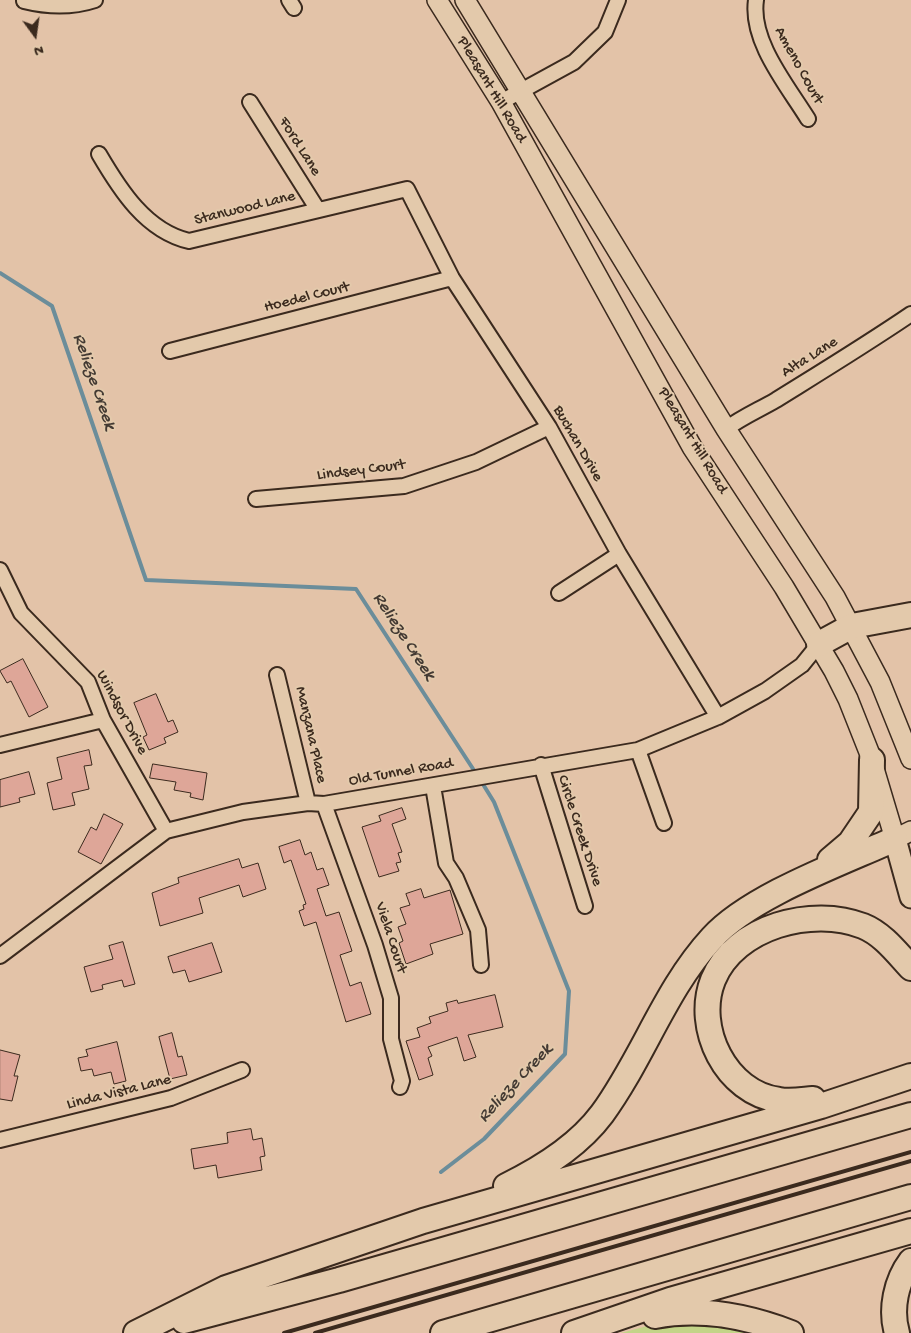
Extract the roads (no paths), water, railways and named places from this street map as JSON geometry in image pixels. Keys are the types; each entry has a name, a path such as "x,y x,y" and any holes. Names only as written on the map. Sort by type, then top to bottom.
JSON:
{"highway":[{"path":"819,644 852,626 911,615"},
{"path":"818,874 838,852 850,843 871,812 872,760"},
{"path":"423,1221 526,1176 551,1161 577,1139 600,1116 619,1089 678,984 713,936 736,917 762,901 818,874 906,837"},
{"path":"910,1076 818,1098 798,1101 777,1100 758,1094 742,1084 729,1071 710,1037 707,1018 708,998 713,979 736,949 754,937 799,919 823,917 845,920 865,927 883,939 911,968"},
{"path":"136,1333 226,1288 423,1221 821,1106 910,1076"},
{"path":"143,1333 338,1280 911,1115"},
{"path":"443,1333 911,1197"},
{"path":"574,1333 670,1300 911,1231"},
{"path":"897,1333 894,1309 897,1288 911,1261"},
{"path":"574,1333 668,1314 694,1312 746,1318 791,1333"}],"main road":[{"name":"Pleasant Hill Road","path":"437,0 501,102 692,447 819,644 848,700 906,837 911,898"},
{"name":"Pleasant Hill Road","path":"465,0 726,429 852,626 880,682 911,759"}],"street":[{"path":"24,1 46,7 73,5 95,0"},
{"path":"501,102 574,62 606,32 618,0"},
{"name":"Ameno Court","path":"756,0 755,20 760,38 808,120"},
{"name":"Ford Lane","path":"250,102 318,210"},
{"name":"Stanwood Lane","path":"99,154 120,191 148,219 172,237 189,241 407,189"},
{"name":"Buchan Drive","path":"407,189 452,278 549,427 620,554 718,717"},
{"name":"Hoedel Court","path":"170,350 452,278"},
{"name":"Alta Lane","path":"726,429 744,416 770,404 911,314"},
{"name":"Lindsey Court","path":"256,500 404,486 476,462 549,427"},
{"path":"559,593 620,554"},
{"name":"Windsor Drive","path":"0,570 22,613 88,682 103,720 166,831"},
{"name":"Old Tunnel Road","path":"0,956 166,831 242,812 308,803 324,804 638,750 718,717 765,691 802,665 819,644"},
{"name":"Manzana Place","path":"277,676 308,803"},
{"path":"0,745 103,720"},
{"path":"638,750 664,823"},
{"name":"Circle Creek Drive","path":"541,766 585,906"},
{"path":"433,786 446,863 456,878 478,930 481,965"},
{"name":"Viela Court","path":"324,804 375,945 391,998 391,1038 402,1081 400,1087"},
{"name":"Linda Vista Lane","path":"0,1140 171,1098 242,1070"}],"waterway":[{"name":"Relieze Creek","path":"0,273 52,306 146,580 356,589 477,775"},
{"name":"Relieze Creek","path":"441,1172 484,1139 565,1054 569,991 494,802 481,781"}],"railway":[{"path":"284,1333 911,1152"},
{"path":"315,1333 911,1161"}]}
